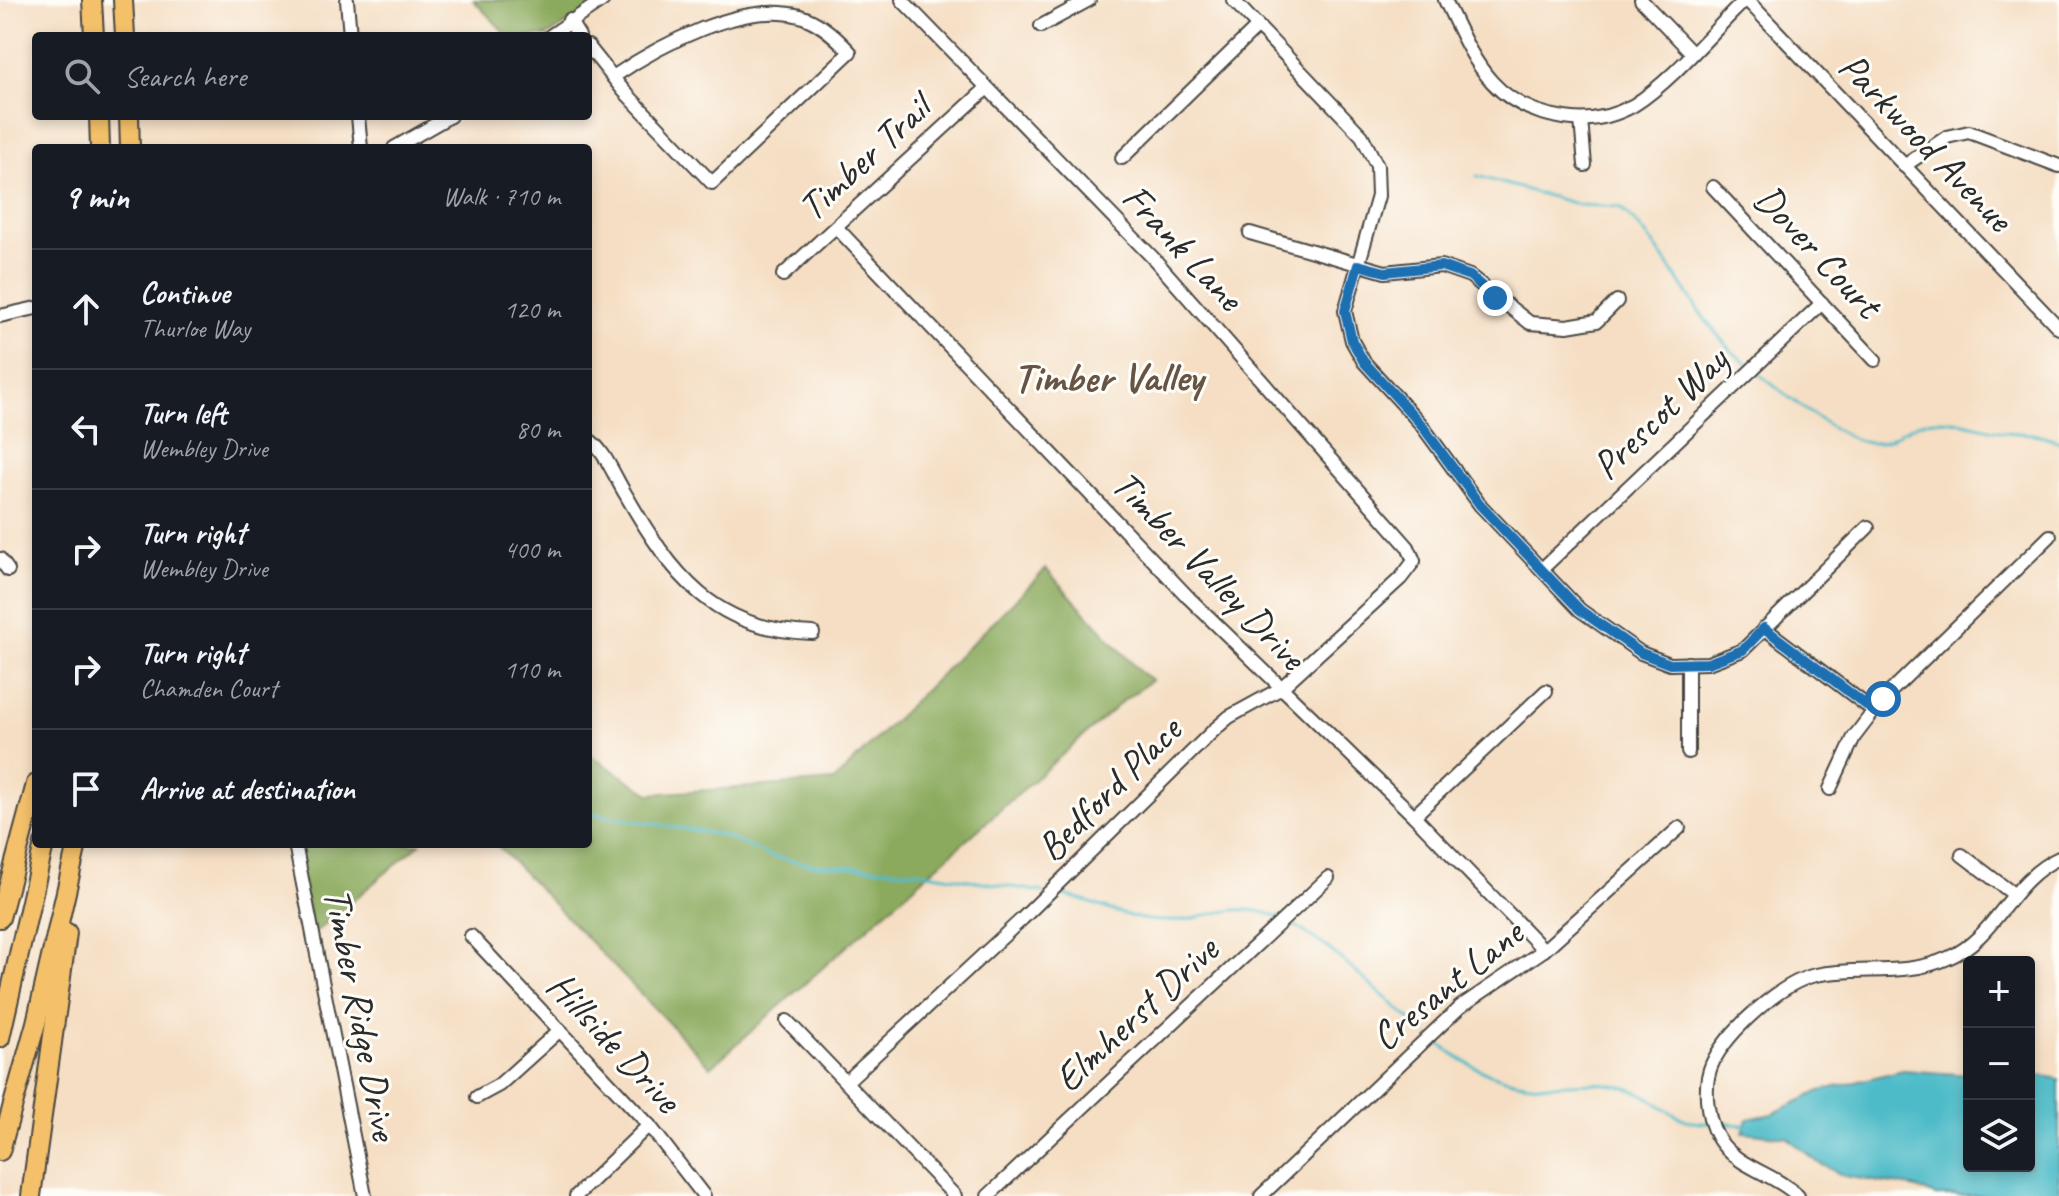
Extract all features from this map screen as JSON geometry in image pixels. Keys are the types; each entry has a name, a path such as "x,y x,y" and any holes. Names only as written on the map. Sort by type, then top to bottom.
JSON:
{"highway":[{"path":"92,0 94,32"},
{"path":"123,0 125,32"},
{"path":"99,120 100,144"},
{"path":"129,120 130,144"},
{"path":"0,918 32,799"},
{"path":"0,1038 43,848"},
{"path":"0,1151 36,1023 76,848"},
{"path":"31,1196 62,981 69,883"}],"street":[{"path":"347,0 350,32"},
{"path":"555,32 603,0"},
{"name":"Frank Lane","path":"902,0 1155,260 1408,547"},
{"path":"1041,26 1089,0"},
{"path":"1233,0 1362,136 1377,166 1378,196 1345,311 1352,341 1364,362 1420,423 1480,505 1580,610 1641,653 1670,664 1708,663 1743,650 1868,527"},
{"path":"1445,0 1479,66 1507,96 1524,109 1581,120 1612,116 1633,105 1746,0"},
{"path":"1641,0 1691,52"},
{"name":"Parkwood Avenue","path":"1746,0 2059,328"},
{"path":"592,51 613,77 712,183 850,52 835,37 801,16 769,11 737,17 671,40 613,77"},
{"path":"569,20 576,32"},
{"path":"1122,158 1258,26"},
{"name":"Timber Trail","path":"783,275 987,88"},
{"path":"358,120 361,144"},
{"path":"401,144 443,120"},
{"path":"1581,120 1585,165"},
{"path":"1904,166 1947,137 1969,132 2059,166"},
{"name":"Dover Court","path":"1713,187 1875,360"},
{"name":"Timber Valley Drive","path":"836,227 1280,689 1414,816 1544,950"},
{"path":"1250,233 1385,272 1441,266 1470,276 1530,323 1567,326 1597,321 1617,301"},
{"name":"Prescot Way","path":"1542,569 1822,303"},
{"path":"0,316 32,309"},
{"path":"592,444 653,542 690,586 735,618 757,627 813,633"},
{"path":"1830,789 1854,737 1874,711 2050,536"},
{"name":"Bedford Place","path":"846,1082 1022,919 1214,730 1229,717 1280,689 1401,578 1414,561 1408,547"},
{"path":"1764,628 1874,711"},
{"path":"1688,663 1688,752"},
{"path":"1414,816 1546,691"},
{"name":"Cresant Lane","path":"1261,1196 1460,1007 1544,950 1679,828"},
{"name":"Timber Ridge Drive","path":"296,848 365,1196"},
{"path":"1962,855 2012,893"},
{"path":"1798,1196 1772,1176 1737,1159 1721,1143 1712,1126 1707,1101 1710,1067 1717,1054 1765,1004 1796,982 1815,975 1922,967 1953,956 1982,937 2012,893 2045,864 2059,858"},
{"name":"Elmherst Drive","path":"988,1196 1328,878"},
{"name":"Hillside Drive","path":"471,936 649,1125 682,1173 704,1196"},
{"path":"787,1021 955,1196"},
{"path":"477,1097 499,1085 560,1030"},
{"path":"576,1196 649,1125"}],"green space":[{"path":"473,0 604,0 553,32 504,32"},
{"path":"1046,569 1140,672 1152,680 1124,700 711,1067 500,848 592,848 592,757 650,794 834,781"},
{"path":"296,848 415,848 313,934"}],"water":[{"path":"1903,1070 1963,1075 1963,1172 2035,1172 2035,1074 2059,1079 2059,1196 1935,1196 1917,1188 1844,1176 1817,1162 1787,1137 1743,1132 1747,1119 1772,1114 1820,1091"}],"waterway":[{"path":"1477,176 1580,205 1619,207 1654,244 1712,329 1748,365"},
{"path":"1754,370 1826,424 1869,443 1889,439 1920,423 1941,420 2039,435 2059,442"},
{"path":"592,814 722,835 770,856 809,864 915,871 1043,892"},
{"path":"1054,893 1149,920 1180,920 1232,910 1280,917"},
{"path":"1287,920 1328,948 1426,1033"},
{"path":"1432,1038 1458,1058 1500,1078 1531,1084 1598,1083 1617,1086 1638,1092 1685,1120 1709,1123"},
{"path":"1717,1123 1745,1125"}],"district":[{"name":"Timber Valley","path":"1108,377"}],"route":[{"path":"1495,298 1470,276 1441,266 1385,272 1358,265 1345,311 1352,341 1364,362 1420,423 1480,505 1580,610 1641,653 1670,664 1708,663 1743,650 1764,628 1874,711 1883,699"}]}
